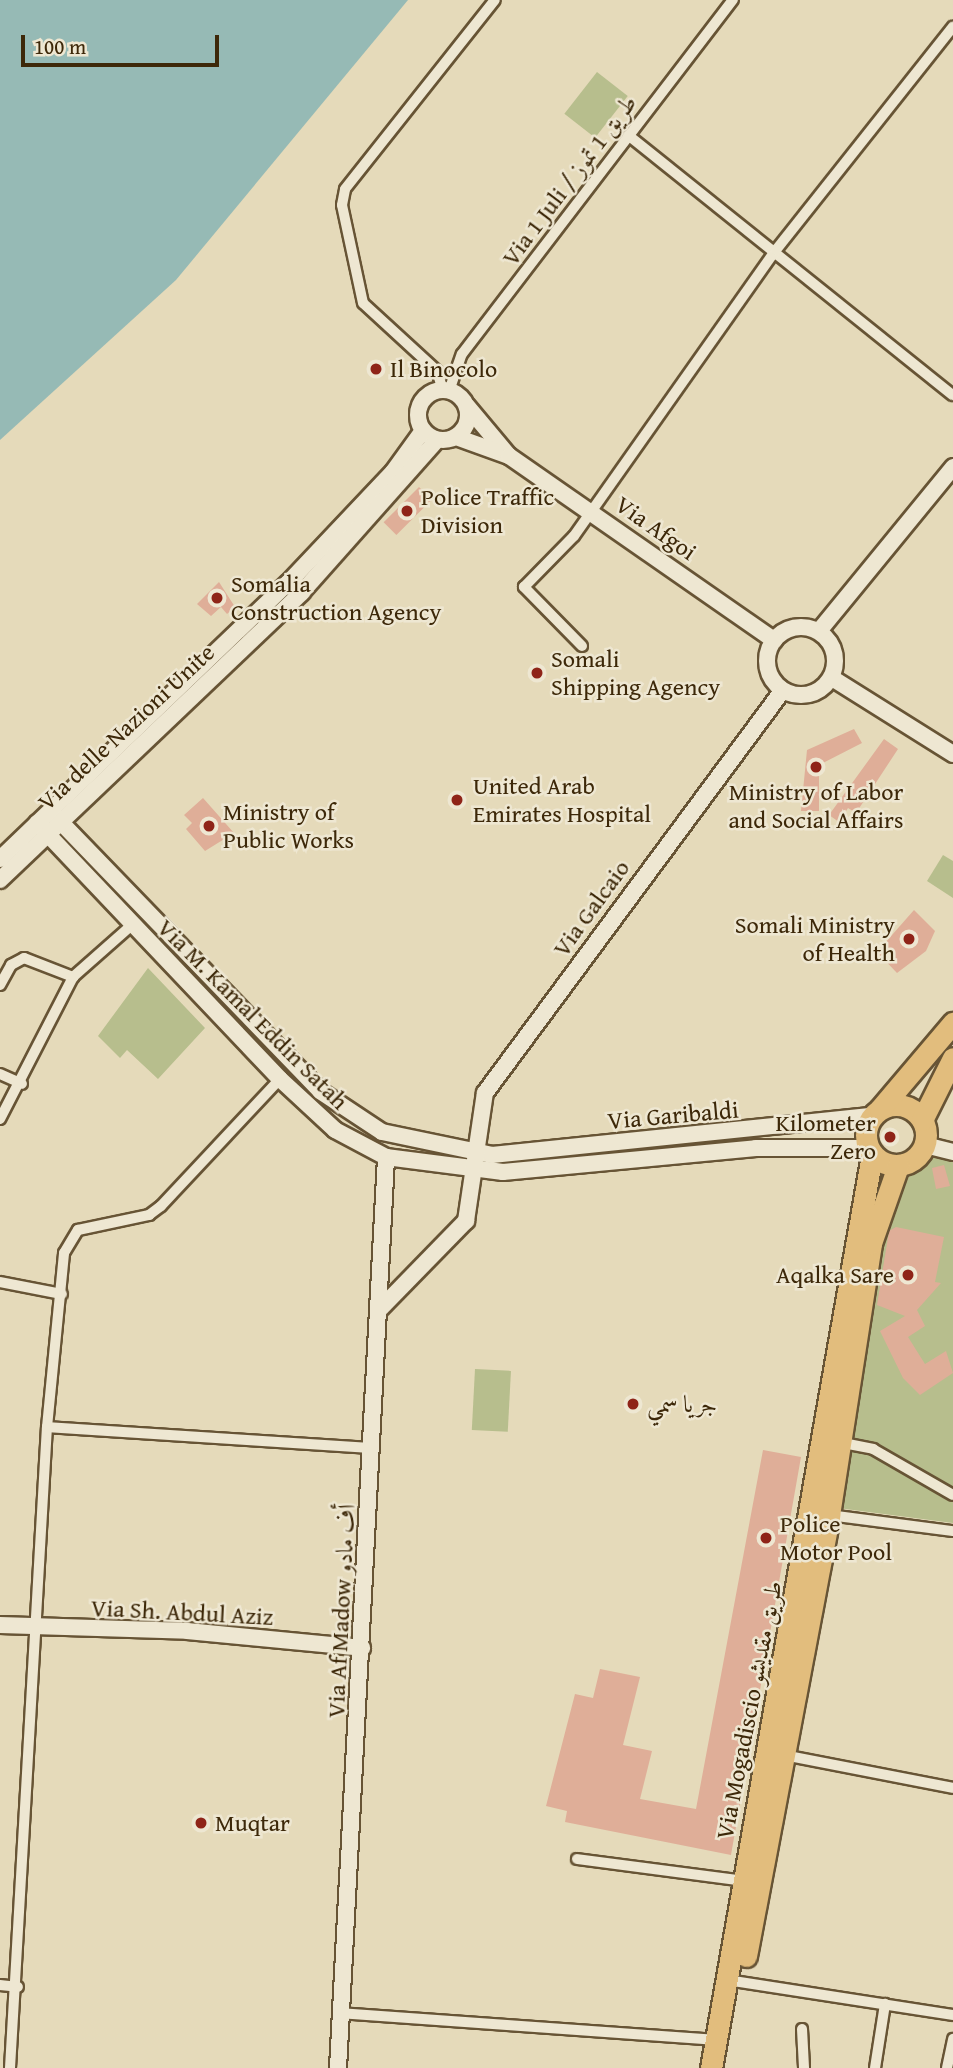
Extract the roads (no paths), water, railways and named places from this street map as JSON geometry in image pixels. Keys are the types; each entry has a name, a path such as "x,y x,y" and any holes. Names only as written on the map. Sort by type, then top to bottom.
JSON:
{"highway":[{"path":"953,1023 876,1113 870,1151 898,1166 925,1145 922,1120 953,1058"},
{"path":"876,1113 899,1105 922,1120"},
{"name":"Via Mogadiscio طريق مقديشو","path":"711,2068 716,2040 734,1981 782,1719 829,1441 870,1151"},
{"name":"Via Mogadiscio طريق مقديشو","path":"725,2068 744,1881 784,1755 782,1719 829,1515 829,1441 871,1243 898,1166"}],"street":[{"path":"495,0 345,189 342,205 363,303 437,371 446,390 467,406 509,456"},
{"name":"Via 1 Juli / طريق 1 تموز","path":"446,390 462,354 733,0"},
{"path":"582,646 524,587 591,510 776,250 953,27"},
{"path":"628,135 776,250 953,395"},
{"path":"446,390 419,406 422,432 437,440 456,437 509,456"},
{"path":"456,437 467,423 467,406"},
{"name":"Via delle Nazioni Unite","path":"56,817 349,521 422,432"},
{"name":"Via delle Nazioni Unite","path":"42,828 302,592 437,440"},
{"name":"Via Afgoi","path":"509,456 591,510 774,640"},
{"path":"819,631 953,467"},
{"path":"791,629 819,631 835,652 832,678 813,694 783,690 767,663 774,640 791,629"},
{"path":"832,678 953,754"},
{"name":"Via Galcaio","path":"381,1308 466,1221 485,1093 783,690"},
{"name":"Via M. Kamal Eddin Satah","path":"56,817 320,1091 382,1132 477,1161"},
{"path":"0,859 42,828"},
{"path":"0,880 42,828"},
{"name":"Via M. Kamal Eddin Satah","path":"42,828 280,1079 335,1130 386,1157 477,1161"},
{"path":"0,1119 22,1084 74,977 133,924"},
{"path":"0,985 11,965 24,957 74,977"},
{"path":"0,1074 22,1084"},
{"path":"10,2068 18,1987 39,1627 47,1427 64,1253 78,1230 149,1215 162,1206 280,1079"},
{"path":"306,1104 320,1091"},
{"name":"Via Garibaldi","path":"477,1161 876,1113"},
{"path":"925,1145 953,1152"},
{"name":"Via Garibaldi","path":"477,1161 756,1148 870,1151"},
{"name":"Via Af Madow أف مادو","path":"338,2068 381,1308 386,1157"},
{"path":"0,1282 62,1294"},
{"path":"47,1427 373,1448"},
{"path":"829,1441 873,1449 953,1495"},
{"path":"829,1515 953,1531"},
{"name":"Via Sh. Abdul Aziz","path":"0,1625 187,1631 362,1648"},
{"path":"784,1755 953,1788"},
{"path":"578,1858 744,1881"},
{"path":"734,1981 953,2015"},
{"path":"0,1985 18,1987"},
{"path":"875,2068 885,2004"},
{"path":"340,2013 716,2040"},
{"path":"802,2029 805,2068"},
{"path":"947,2068 953,2039"}],"water":[{"path":"0,0 408,0 176,280 0,440"}],"place":[{"name":"Il Binocolo","path":"376,369"},
{"name":"Police Traffic Division","path":"407,511"},
{"name":"Somalia Construction Agency","path":"217,598"},
{"name":"Somali Shipping Agency","path":"537,673"},
{"name":"Ministry of Labor and Social Affairs","path":"816,767"},
{"name":"United Arab Emirates Hospital","path":"457,800"},
{"name":"Ministry of Public Works","path":"209,826"},
{"name":"Somali Ministry of Health","path":"909,939"},
{"name":"Kilometer Zero","path":"890,1137"},
{"name":"Aqalka Sare","path":"908,1275"},
{"name":"جريا سمي","path":"633,1404"},
{"name":"Police Motor Pool","path":"766,1538"},
{"name":"Muqtar","path":"201,1823"}]}
